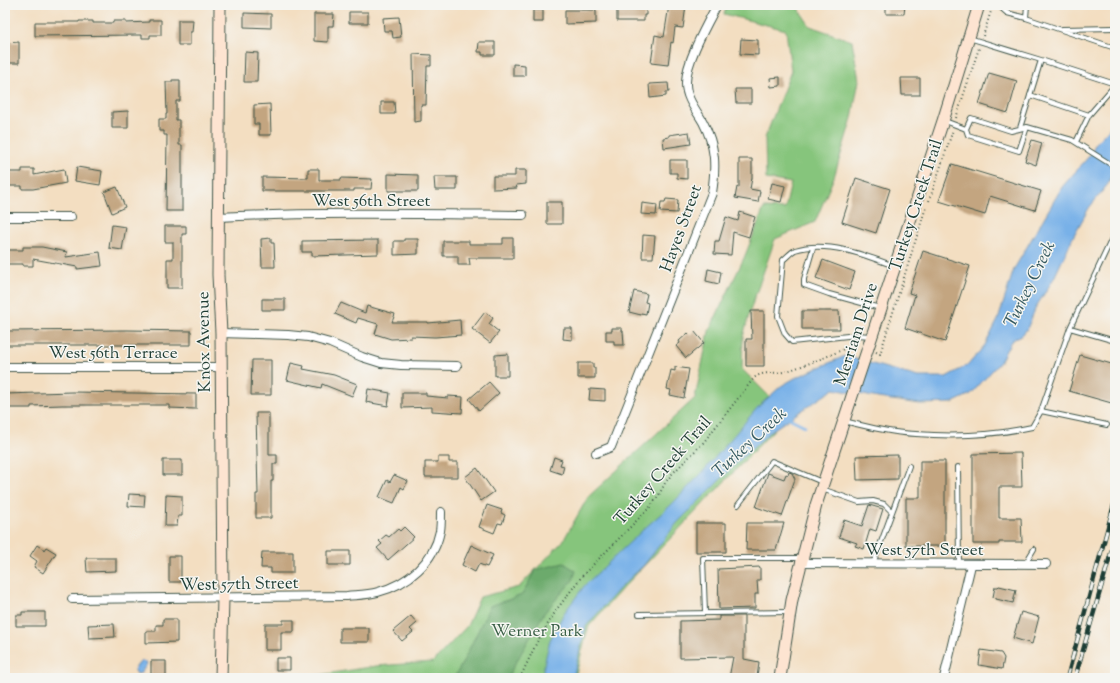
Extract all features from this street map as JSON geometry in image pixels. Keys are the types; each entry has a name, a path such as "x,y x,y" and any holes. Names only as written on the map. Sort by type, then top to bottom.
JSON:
{"main road":[{"name":"Knox Avenue","path":"220,5 218,276 221,333 221,678"},
{"name":"Merriam Drive","path":"780,678 791,612 802,560 822,486 943,121 979,5"}],"street":[{"name":"Hayes Street","path":"596,453 611,447 712,193 715,163 714,149 706,129 690,100 686,84 687,70 691,58 717,5"},
{"name":"West 56th Street","path":"219,217 273,215 523,215"},
{"path":"5,217 71,217"},
{"path":"221,333 308,337 330,343 380,363 457,366"},
{"name":"West 56th Terrace","path":"5,367 220,367"},
{"name":"West 57th Street","path":"72,599 347,596 377,592 388,589 404,581 414,574 426,562 432,554 441,530 441,512"},
{"name":"West 57th Street","path":"802,560 872,564 1046,564"},
{"path":"944,678 971,565"}],"lane":[{"path":"998,5 1007,13 1115,48"},
{"path":"1026,18 1027,5"},
{"path":"1058,29 1115,28"},
{"path":"969,37 1115,85 1089,115 1076,142"},
{"path":"1020,128 1041,60"},
{"path":"1030,95 1089,115"},
{"path":"1028,127 1019,151 968,135 966,129 971,118 1011,130 1028,127 1072,140 1115,167"},
{"path":"943,121 966,129"},
{"path":"844,421 884,430 916,434 953,435 1014,431 1032,427 1041,411 1070,328 1115,234"},
{"path":"812,248 804,279 804,285 881,309"},
{"path":"872,336 857,334 792,342 785,334 778,316 783,260 794,251 812,248 839,248 895,266"},
{"path":"1070,328 1115,341"},
{"path":"1041,411 1107,426"},
{"path":"738,505 772,461 822,486 859,502 873,501 884,504 892,512"},
{"path":"872,564 909,466"},
{"path":"958,466 959,564"},
{"path":"1025,564 1034,549"},
{"path":"705,612 703,558 802,560"},
{"path":"639,614 791,612"}],"path":[{"path":"984,30 992,11"},
{"path":"957,115 979,50"},
{"name":"Turkey Creek Trail","path":"880,354 952,133"},
{"name":"Turkey Creek Trail","path":"520,678 537,642 557,609 582,576 650,507 672,474 703,443 754,378 761,373 790,370 840,351 855,343 866,352"}],"green space":[{"name":"Werner Park","path":"727,5 799,5 798,8 810,26 852,41 859,80 852,118 834,177 815,222 775,239 750,311 743,337 742,369 788,415 622,589 589,626 575,678 301,678 376,666 433,662 467,626 480,597 519,587 563,541 588,497 695,398 709,331 744,258 764,208 785,209 791,183 766,179 765,138 791,71 786,30 724,14"},
{"path":"564,563 576,571 573,580 544,613 507,678 454,678 490,606 522,595 535,570"}],"water":[{"name":"Turkey Creek","path":"1115,122 1115,165 1108,184 1089,208 1074,235 1054,278 1036,307 1027,329 1023,334 1011,341 1000,362 971,394 952,403 920,404 878,398 834,389 771,431 677,523 644,565 621,587 586,626 573,678 544,678 543,669 550,640 564,613 585,585 670,506 701,474 758,407 781,386 795,378 845,356 918,377 946,377 968,365 985,345 998,320 1014,269 1062,187 1091,154 1095,144"},
{"path":"141,661 146,662 147,664 141,673 137,674 134,669"}],"building":[{"path":"617,5 646,5 646,15 644,15 644,21 617,21"},
{"path":"669,5 686,5 683,28 675,27 673,43 671,42 668,65 651,63 655,35 664,37"},
{"path":"886,5 905,5 904,14 886,14"},
{"path":"533,10 543,10 543,22 533,22"},
{"path":"565,10 596,10 596,23 565,24"},
{"path":"349,12 368,12 368,23 349,23"},
{"path":"244,13 271,14 271,28 244,27"},
{"path":"314,14 334,14 333,26 328,26 328,42 314,41"},
{"path":"399,17 401,37 393,38 392,31 384,31 383,18"},
{"path":"149,20 161,20 161,35 150,35 150,38 142,38 142,35 35,36 35,22 93,21 93,23 113,23 113,21 126,21 126,23 149,22"},
{"path":"178,20 193,20 192,32 190,32 190,45 178,45"},
{"path":"741,39 758,40 758,55 740,54"},
{"path":"19,42 19,63 5,63 6,43"},
{"path":"479,42 495,42 495,55 482,55 482,52 478,52"},
{"path":"245,52 258,53 257,82 244,82"},
{"path":"413,54 431,55 431,66 427,66 426,105 421,105 421,121 414,122"},
{"path":"513,64 525,65 525,76 513,76"},
{"path":"989,73 1017,81 1008,113 979,104"},
{"path":"780,77 780,86 771,87 770,78"},
{"path":"901,78 920,78 920,95 902,95"},
{"path":"172,80 180,80 180,101 176,101 176,120 179,120 179,145 182,145 182,211 166,211 167,135 164,135 164,131 159,131 159,119 166,119 167,114 166,82 172,82"},
{"path":"668,83 669,92 666,92 666,96 650,98 649,84"},
{"path":"735,89 751,89 751,103 736,103"},
{"path":"381,102 394,102 395,114 381,114"},
{"path":"270,104 271,135 259,135 259,124 254,124 254,105"},
{"path":"128,111 128,128 112,128 112,112"},
{"path":"689,132 691,144 664,148 663,138 669,137 669,135"},
{"path":"1032,140 1042,143 1036,165 1025,161"},
{"path":"739,159 752,159 752,178 750,189 760,191 758,202 735,198 737,187 739,188"},
{"path":"670,160 687,160 687,179 677,178 677,173 670,173"},
{"path":"952,164 1041,191 1035,210 990,196 985,215 939,201"},
{"path":"77,167 102,171 100,185 75,181"},
{"path":"22,169 34,169 34,175 64,169 66,183 33,189 22,189 22,186 5,186 5,172 22,172"},
{"path":"308,169 319,169 319,180 341,180 341,178 372,179 371,189 354,189 354,191 262,191 262,177 308,178"},
{"path":"515,170 526,170 526,184 516,185 517,188 493,189 493,176 515,176"},
{"path":"388,174 418,175 418,191 388,191"},
{"path":"434,177 457,177 457,190 435,190"},
{"path":"856,178 890,189 876,233 842,222"},
{"path":"772,183 785,186 781,202 768,199"},
{"path":"117,187 125,207 112,213 104,192"},
{"path":"666,199 678,200 677,213 660,212 661,202 665,202"},
{"path":"547,202 562,202 562,224 547,224"},
{"path":"642,203 657,205 656,215 641,214"},
{"path":"740,212 755,217 749,237 733,232 731,255 714,254 715,241 719,241 726,217 738,221"},
{"path":"112,225 126,227 122,250 109,248"},
{"path":"165,226 186,226 186,234 182,234 182,288 167,288 167,259 173,259 173,242 165,242"},
{"path":"643,235 655,236 653,258 642,258"},
{"path":"271,238 271,243 274,243 275,267 262,267 261,239"},
{"path":"503,238 513,238 513,258 469,258 470,265 458,265 458,256 443,256 443,241 469,241 469,244 503,244"},
{"path":"404,239 418,239 418,254 394,255 394,241 404,241"},
{"path":"378,240 378,254 312,256 312,252 302,252 302,241"},
{"path":"23,247 42,247 67,252 66,257 100,252 102,266 77,269 77,267 33,259 33,266 23,266 23,264 5,264 5,250 23,250"},
{"path":"923,251 970,266 945,342 905,328 915,295 909,293"},
{"path":"823,260 855,272 849,290 816,278"},
{"path":"708,269 721,272 719,284 706,281"},
{"path":"634,291 647,294 645,302 648,303 646,314 641,313 641,315 629,312"},
{"path":"262,299 285,299 285,310 262,310"},
{"path":"341,303 365,313 367,306 395,314 392,322 428,323 460,320 461,335 435,337 411,336 411,338 391,339 375,334 378,324 358,318 356,323 335,314"},
{"path":"751,311 764,311 764,366 746,366 746,339 752,339"},
{"path":"802,311 839,311 840,329 802,329"},
{"path":"485,312 493,318 489,324 499,332 490,343 472,329"},
{"path":"564,328 572,328 572,340 563,339"},
{"path":"612,328 622,328 624,345 614,345 614,341 606,341 606,331 612,331"},
{"path":"6,331 191,331 191,345 6,345"},
{"path":"694,331 704,343 686,358 676,346 688,333 690,335"},
{"path":"508,354 508,376 495,376 495,355"},
{"path":"1080,355 1115,365 1115,404 1069,391"},
{"path":"252,360 271,360 271,395 251,395"},
{"path":"291,363 304,366 303,369 334,375 357,384 352,396 322,384 321,388 287,380"},
{"path":"578,363 593,363 593,368 595,368 595,378 578,378"},
{"path":"675,367 689,369 684,398 670,395 671,390 667,389 671,370 675,371"},
{"path":"489,382 499,393 479,411 469,399"},
{"path":"368,389 390,393 388,406 366,402"},
{"path":"590,389 605,390 605,401 589,400"},
{"path":"72,392 196,394 196,409 169,408 169,405 62,405 31,406 31,408 5,408 5,394"},
{"path":"402,393 426,393 426,396 448,398 448,396 463,397 462,413 432,411 432,407 402,408"},
{"path":"256,413 269,413 269,455 277,455 277,464 273,464 273,481 271,481 271,518 256,518 256,494 258,494"},
{"path":"1021,453 1022,487 999,487 999,518 1021,518 1022,542 973,544 973,454"},
{"path":"898,455 898,479 857,480 856,456"},
{"path":"438,457 449,457 449,462 458,462 458,477 425,477 425,462 438,462"},
{"path":"554,457 562,460 560,465 564,466 562,474 550,470"},
{"path":"163,460 182,460 182,475 163,475"},
{"path":"920,461 945,461 945,546 906,546 906,498 920,498"},
{"path":"477,468 494,492 481,501 465,477"},
{"path":"789,472 792,473 795,479 782,516 756,507 768,473 784,479 786,474 788,475"},
{"path":"394,475 408,481 404,489 401,487 394,503 379,497 387,480 390,482"},
{"path":"129,494 145,495 144,507 128,506"},
{"path":"166,495 182,496 182,516 178,516 177,526 165,526"},
{"path":"487,505 502,510 501,513 505,515 502,524 498,523 494,533 479,527"},
{"path":"869,505 883,509 876,531 870,529 864,549 855,546 857,543 839,537 844,520 862,526"},
{"path":"696,523 726,523 726,552 696,552"},
{"path":"747,523 784,523 776,550 746,550"},
{"path":"404,527 414,537 388,560 377,548 382,544 379,541 386,535 389,537 398,529 400,531"},
{"path":"37,545 44,550 46,547 56,553 43,573 34,567 37,561 30,556"},
{"path":"471,545 493,555 487,567 479,564 475,572 462,565"},
{"path":"328,551 350,551 350,565 328,565"},
{"path":"262,552 293,552 293,573 271,573 271,568 261,568"},
{"path":"169,556 181,556 181,582 169,582"},
{"path":"86,558 116,558 116,571 87,572"},
{"path":"760,567 760,580 757,580 758,594 755,594 755,608 719,609 718,569"},
{"path":"999,586 1016,590 1013,603 993,597 995,587"},
{"path":"22,612 45,612 45,626 16,626 16,615 22,615"},
{"path":"1021,612 1039,617 1032,644 1013,638"},
{"path":"411,616 417,623 410,629 413,632 402,641 393,631"},
{"path":"719,616 744,616 744,659 759,662 757,678 729,678 733,657 680,658 680,621 719,620"},
{"path":"163,619 177,619 177,642 146,643 146,631 156,631 156,625 163,625"},
{"path":"283,620 294,620 294,632 281,632 281,650 265,650 265,624 283,624"},
{"path":"114,624 115,637 89,638 88,625"},
{"path":"340,628 369,628 369,642 340,642"},
{"path":"981,650 1001,653 1004,658 1002,669 979,665"},
{"path":"276,658 290,658 290,670 276,670"},
{"path":"151,661 166,661 166,678 151,678"}],"waterway":[{"name":"Turkey Creek","path":"788,415 791,419 805,426"}],"railway":[{"path":"1067,678 1115,501"},
{"path":"1075,678 1115,539"}]}
